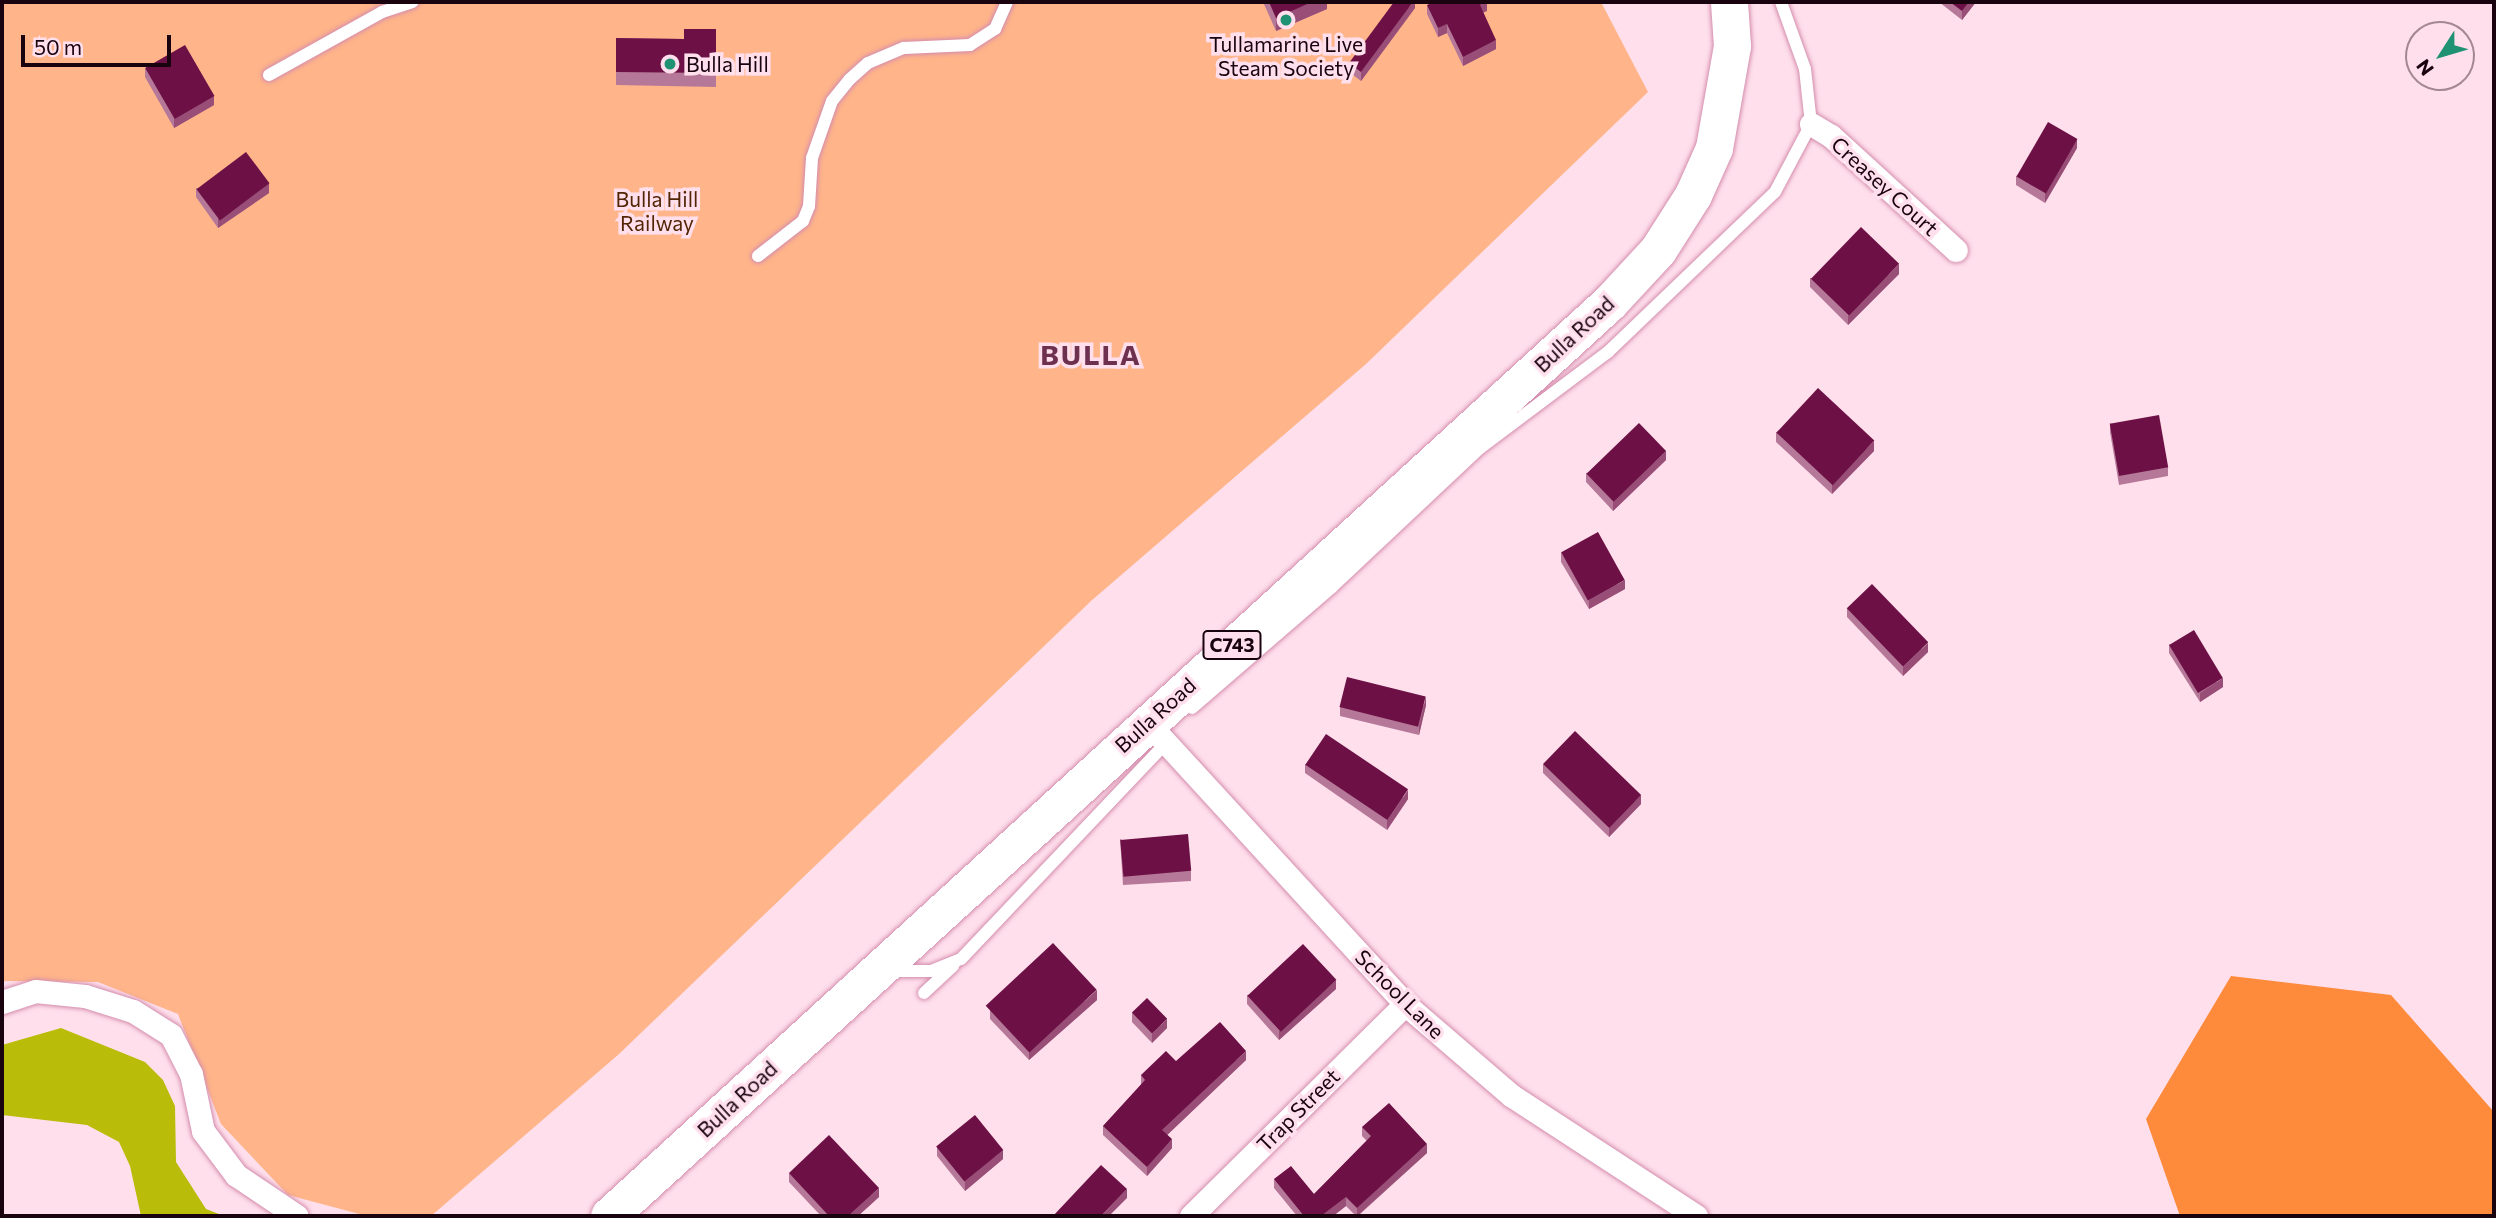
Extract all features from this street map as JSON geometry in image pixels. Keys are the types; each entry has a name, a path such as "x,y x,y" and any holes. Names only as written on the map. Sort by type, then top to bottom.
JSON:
{"main road":[{"name":"Bulla Road","path":"609,1216 872,975 1165,729 1609,303 1658,250 1693,195 1714,148 1732,46 1729,2"}],"street":[{"name":"Creasey Court","path":"1811,124 1831,136 1956,250"},
{"name":"School Lane","path":"1165,729 1405,1004 1512,1096 1696,1216"},
{"path":"2,1002 35,991 85,996 133,1011 171,1035 191,1074 203,1131 236,1175 297,1216"},
{"name":"Trap Street","path":"1191,1216 1405,1004"}],"lane":[{"path":"269,75 382,12 412,2"},
{"path":"758,256 803,221 809,206 812,158 832,101 850,79 868,63 904,48 970,45 995,29 1007,2"},
{"path":"1781,2 1805,69 1811,124"},
{"name":"Bulla Road","path":"1165,729 1332,587 1480,448 1608,352 1775,192 1811,124"},
{"path":"924,993 961,959 1165,729"},
{"path":"872,975 931,971 961,959"}],"green space":[{"name":"Bulla Hill Railway","path":"2,2 1601,2 1648,92 1366,364 1091,601 619,1054 431,1216 367,1216 288,1195 221,1124 178,1014 98,982 2,981"}],"shaded area":[{"path":"2231,976 2391,995 2494,1112 2494,1216 2180,1216 2146,1119"},
{"path":"61,1028 145,1062 163,1080 175,1106 176,1162 206,1209 224,1216 141,1216 130,1166 119,1142 87,1125 2,1115 2,1045"}],"building":[{"path":"1269,2 1312,2 1276,18"},
{"path":"1394,2 1413,2 1361,72 1349,63"},
{"path":"1434,2 1487,2 1480,5 1496,40 1463,57 1447,24 1438,28 1427,5"},
{"path":"1950,2 1969,2 1962,11"},
{"path":"684,29 716,29 716,73 616,72 616,38 684,39"},
{"path":"185,45 215,96 175,119 145,68"},
{"path":"2048,122 2077,139 2046,194 2016,177"},
{"path":"246,152 269,183 220,220 196,189"},
{"path":"1861,227 1899,264 1849,316 1811,279"},
{"path":"1818,388 1874,441 1833,485 1776,433"},
{"path":"2159,415 2168,467 2119,476 2110,424"},
{"path":"1639,423 1666,451 1614,502 1586,474"},
{"path":"1598,532 1625,580 1588,600 1561,552"},
{"path":"1872,584 1928,642 1903,667 1847,608"},
{"path":"2194,630 2223,678 2198,693 2169,645"},
{"path":"1347,677 1426,697 1418,727 1340,707"},
{"path":"1575,731 1641,795 1609,828 1543,764"},
{"path":"1326,734 1408,789 1387,820 1305,765"},
{"path":"1188,834 1191,871 1123,877 1120,840"},
{"path":"1053,943 1097,990 1029,1053 986,1006"},
{"path":"1303,944 1336,980 1281,1032 1247,996"},
{"path":"1147,998 1167,1019 1152,1033 1132,1013"},
{"path":"1220,1022 1246,1051 1162,1130 1172,1139 1147,1167 1103,1126 1145,1080 1141,1075 1166,1051 1176,1061"},
{"path":"1389,1103 1427,1144 1357,1208 1346,1197 1321,1216 1304,1216 1274,1179 1291,1166 1314,1194 1371,1136 1362,1127"},
{"path":"975,1115 1003,1150 964,1181 936,1146"},
{"path":"829,1135 879,1188 848,1216 829,1216 789,1173"},
{"path":"1101,1165 1127,1189 1101,1216 1053,1216"}],"place":[{"name":"Tullamarine Live Steam Society","path":"1286,20"},
{"name":"Bulla Hill","path":"670,64"}],"district":[{"name":"BULLA","path":"1091,354"}]}
